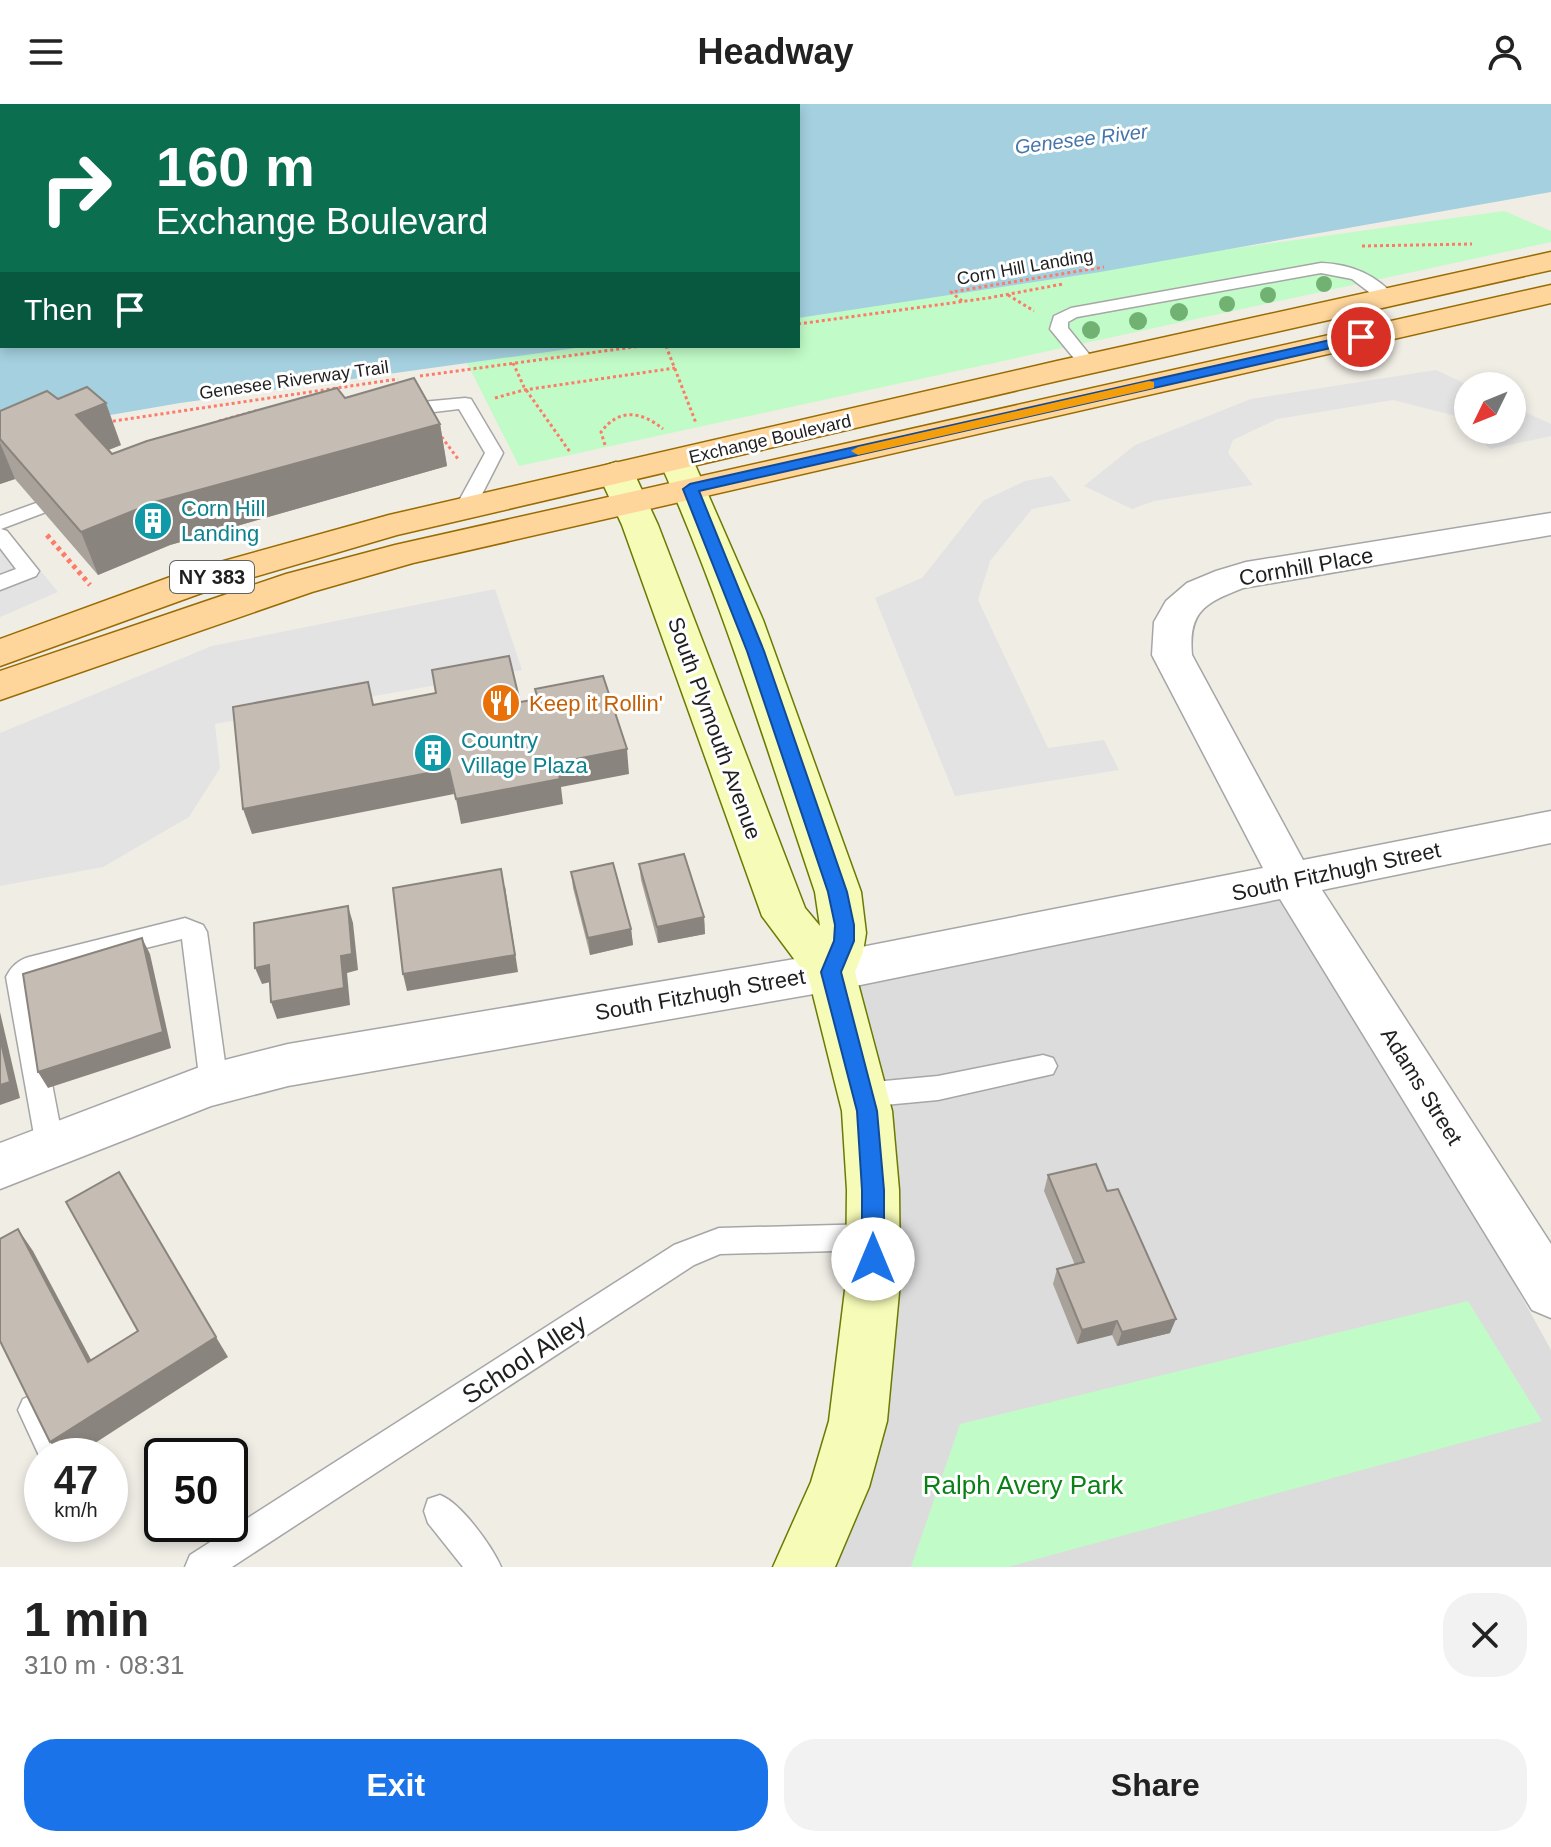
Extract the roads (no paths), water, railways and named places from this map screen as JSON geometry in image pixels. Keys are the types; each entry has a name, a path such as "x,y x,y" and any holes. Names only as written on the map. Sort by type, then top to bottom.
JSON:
{"main road":[{"name":"Exchange Boulevard","path":"0,686 299,583 408,553 617,475 684,454 1551,261"},
{"name":"Exchange Boulevard","path":"684,454 1551,294"},
{"path":"684,454 770,691 838,892 845,925 844,941 831,972"},
{"name":"Exchange Boulevard","path":"0,653 225,572 465,508 617,475"},
{"name":"South Plymouth Avenue","path":"617,475 785,916 831,972 863,1095 871,1148 873,1237 870,1330 858,1421 839,1487 804,1567"}],"street":[{"name":"Cornhill Place","path":"1292,881 1172,655 1169,636 1172,619 1183,604 1201,591 1246,574 1551,524"},
{"name":"South Fitzhugh Street","path":"0,1166 214,1084 288,1065 831,972 1551,827"},
{"name":"Adams Street","path":"1292,881 1551,1292"}],"lane":[{"path":"1088,364 1059,329 1060,320 1071,313 1330,267 1358,272 1388,298"},
{"path":"374,413 465,403 494,453 465,508"},
{"path":"0,523 34,510"},
{"path":"0,535 29,571 0,583"},
{"path":"50,1146 19,977 29,967 185,928 194,932 214,1084"},
{"path":"863,1095 938,1088 1043,1066"},
{"name":"School Alley","path":"202,1567 684,1255 719,1241 873,1237"},
{"path":"19,1378 47,1438"},
{"path":"440,1511 484,1567"}],"water":[{"name":"Genesee River","path":"800,104 1551,104 1551,192 1100,272 800,318"},
{"path":"0,348 576,348 180,403 0,434"}],"place":[{"name":"Corn Hill Landing","path":"153,521"},
{"name":"Keep it Rollin'","path":"501,703"},
{"name":"Country Village Plaza","path":"433,753"}],"park label":[{"name":"Ralph Avery Park","path":"1023,1485"}]}
